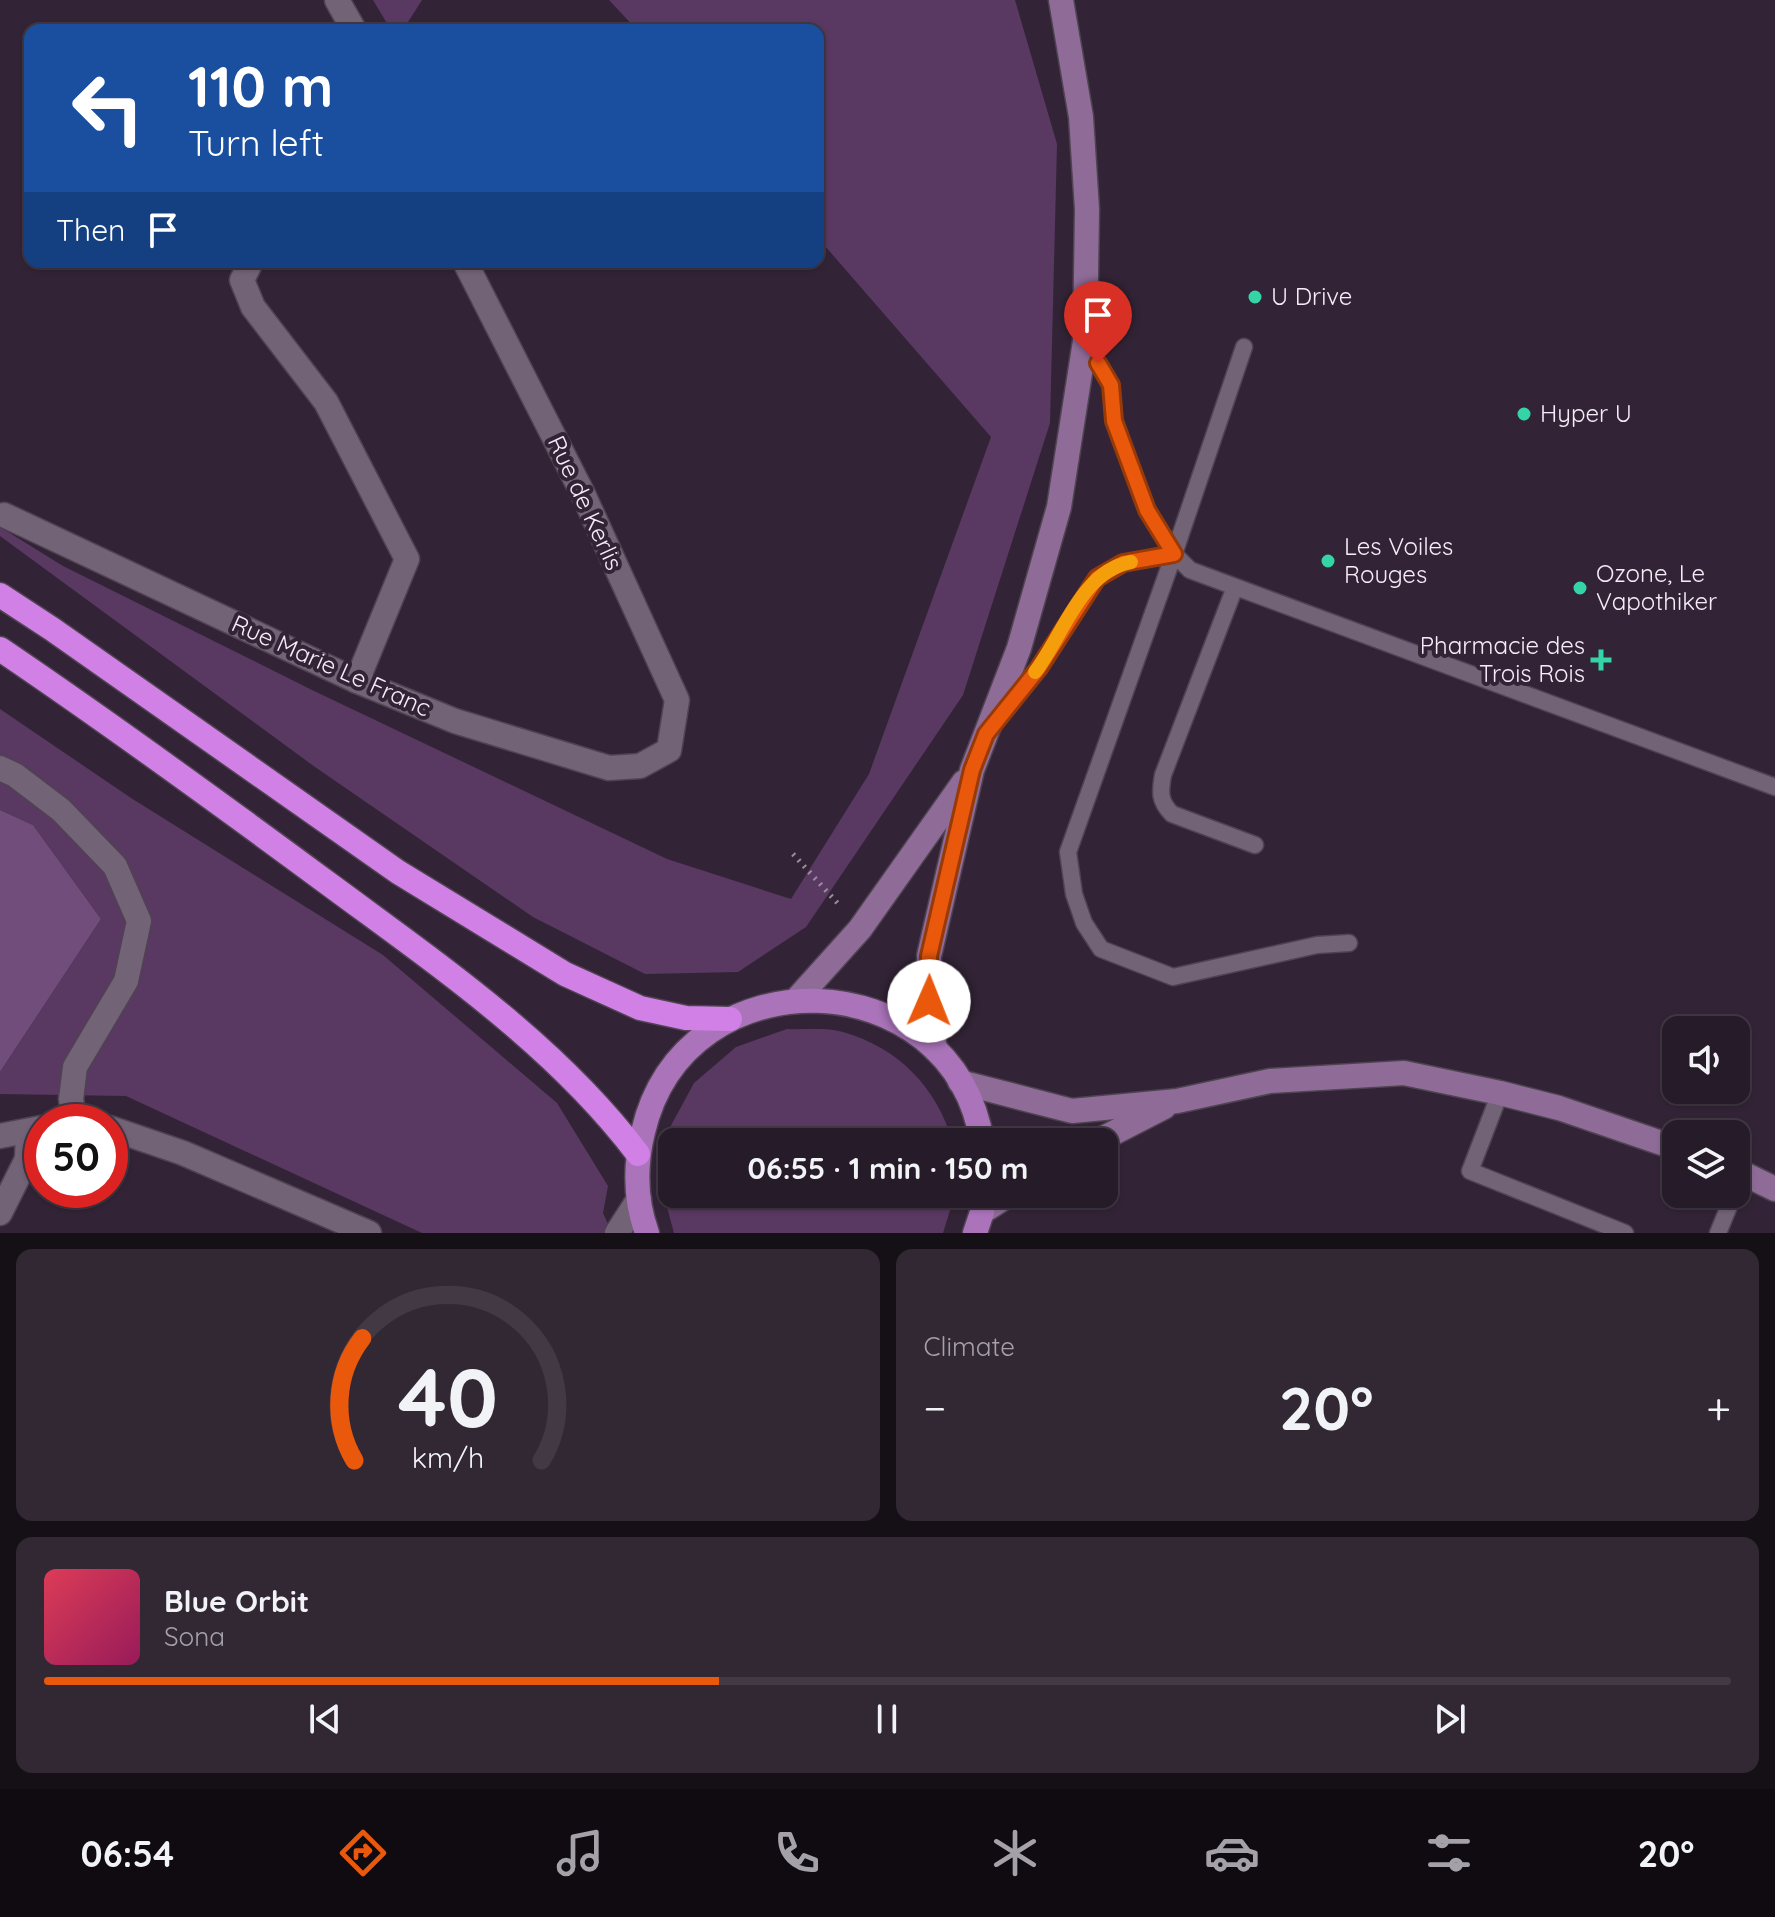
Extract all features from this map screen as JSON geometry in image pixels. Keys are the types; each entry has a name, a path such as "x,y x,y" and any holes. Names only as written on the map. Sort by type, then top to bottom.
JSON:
{"highway":[{"path":"0,595 398,872 565,974 640,1008 686,1018 730,1019"},
{"path":"0,649 215,800 464,984 589,1093 638,1154"}],"main road":[{"path":"935,1049 929,1001 929,956 972,770 1019,648 1059,507 1085,341 1086,194 1081,117 1061,0"},
{"path":"797,999 860,929 972,770"},
{"path":"647,1233 639,1199 638,1154 647,1117 660,1086 679,1060 703,1037 730,1019 763,1005 797,999 847,1002 894,1019 935,1049 960,1082 980,1128"},
{"path":"960,1082 1072,1111 1177,1101 1270,1081 1404,1073 1559,1108 1662,1143"},
{"path":"1118,1131 1177,1101"},
{"path":"1750,1182 1775,1189"}],"street":[{"path":"337,0 351,24"},
{"path":"248,268 242,280 253,307 326,402 407,559 357,681"},
{"name":"Rue de Kerlis","path":"468,268 583,494 677,700 669,750"},
{"name":"Rue Marie Le Franc","path":"4,515 357,681 455,721 609,768 640,766 669,750"},
{"path":"0,768 15,775 61,810 115,866 139,921 126,981 75,1067 72,1104"},
{"path":"0,1136 24,1132"},
{"path":"128,1134 183,1153 369,1233"},
{"path":"0,1213 24,1165"},
{"path":"617,1233 639,1199"}],"lane":[{"path":"1085,341 1111,385 1114,421 1147,510 1174,554 1190,570 1775,787"},
{"path":"1244,347 1068,852 1074,894 1084,923 1101,949 1173,977 1317,945 1349,943"},
{"path":"986,734 1039,668 1097,578 1123,563 1174,554"},
{"path":"1235,587 1163,775 1159,793 1164,806 1172,814 1255,845"},
{"path":"1500,1093 1470,1171 1625,1233"},
{"path":"1718,1233 1731,1208"}],"path":[{"path":"793,854 860,929"}],"shaded area":[{"path":"373,0 422,0 407,24 387,24"},
{"path":"609,0 1015,0 1057,144 1050,423 963,695 806,927 738,972 645,974 533,917 315,767 0,536 0,527 63,566 312,690 667,859 791,899 869,774 991,437 824,245 824,24 631,24"},
{"path":"0,709 131,798 383,955 557,1103 608,1186 603,1213 612,1233 422,1233 126,1096 0,1094 0,1072 101,919 33,825 0,810"},
{"path":"0,810 33,825 101,919 0,1072"},
{"path":"787,1029 837,1030 863,1039 898,1059 913,1072 937,1104 948,1128 670,1128 694,1083 736,1047"},
{"path":"667,1208 951,1208 943,1233 674,1233"}],"slow traffic":[{"path":"1035,672 1097,578 1123,563 1131,562"}],"place":[{"name":"U Drive","path":"1255,297"},
{"name":"Hyper U","path":"1524,414"},
{"name":"Les Voiles Rouges","path":"1328,561"},
{"name":"Ozone, Le Vapothiker","path":"1580,588"},
{"name":"Pharmacie des Trois Rois","path":"1601,660"}],"route":[{"path":"929,1001 929,956 972,770 986,734 1039,668 1097,578 1123,563 1174,554 1147,510 1114,421 1111,385 1098,363"}]}
